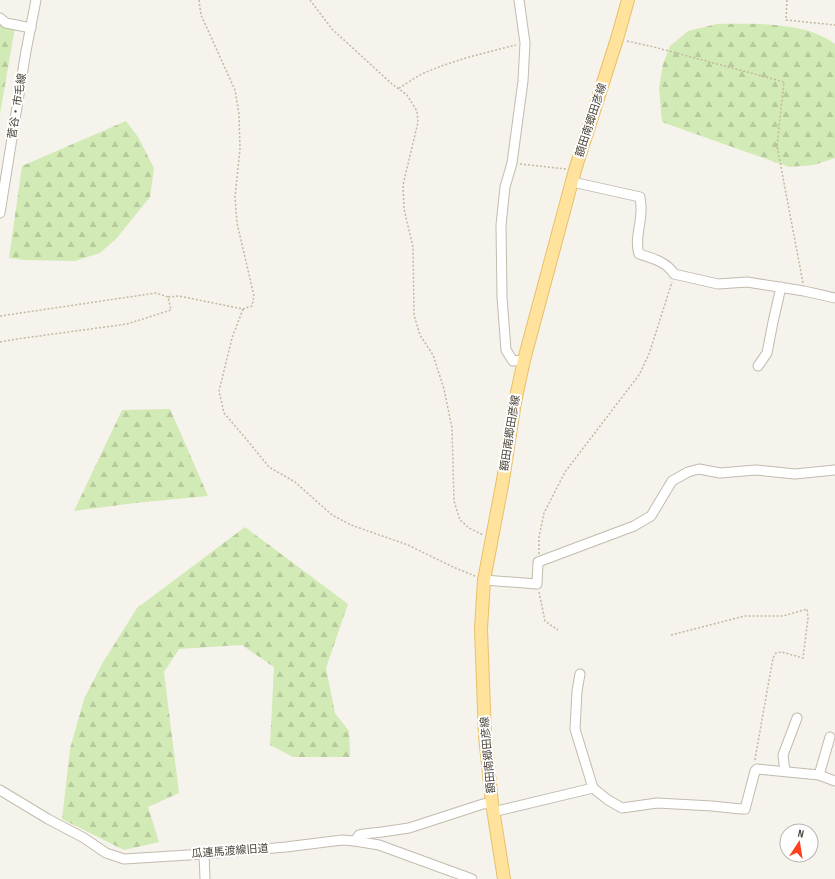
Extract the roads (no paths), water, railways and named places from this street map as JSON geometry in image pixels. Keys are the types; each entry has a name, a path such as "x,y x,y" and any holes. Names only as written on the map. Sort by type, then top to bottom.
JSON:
{"main road":[{"name":"額田南郷田彦線","path":"504,879 492,807 485,736 481,628 484,580 503,480 515,402 524,360 573,175 617,40 628,0"}],"street":[{"name":"菅谷・市毛線","path":"0,213 36,0"},
{"path":"519,0 525,43 523,81 512,163 505,187 500,225 502,297 506,350 513,361 524,360"},
{"path":"0,18 6,23 31,28"},
{"path":"573,175 577,183 640,197 641,207 637,249 639,254 654,258 671,268 674,274 718,284 747,282 804,291 835,298"},
{"path":"758,366 767,353 772,322 781,287"},
{"path":"484,580 537,584 538,562 634,526 651,516 672,481 688,472 699,469 720,473 756,470 795,474 835,470"},
{"path":"580,674 577,690 575,729 593,788 608,800 622,808 657,803 705,805 745,809 755,771 757,769 818,775 835,781"},
{"path":"785,771 783,755 797,718"},
{"path":"818,775 830,737"},
{"path":"355,840 358,835 409,828 483,804 492,807 593,788"},
{"name":"瓜連馬渡線旧道","path":"0,790 106,852 124,859 204,854 286,847 342,840 355,840 379,845 472,879"},
{"path":"204,854 205,879"}]}
